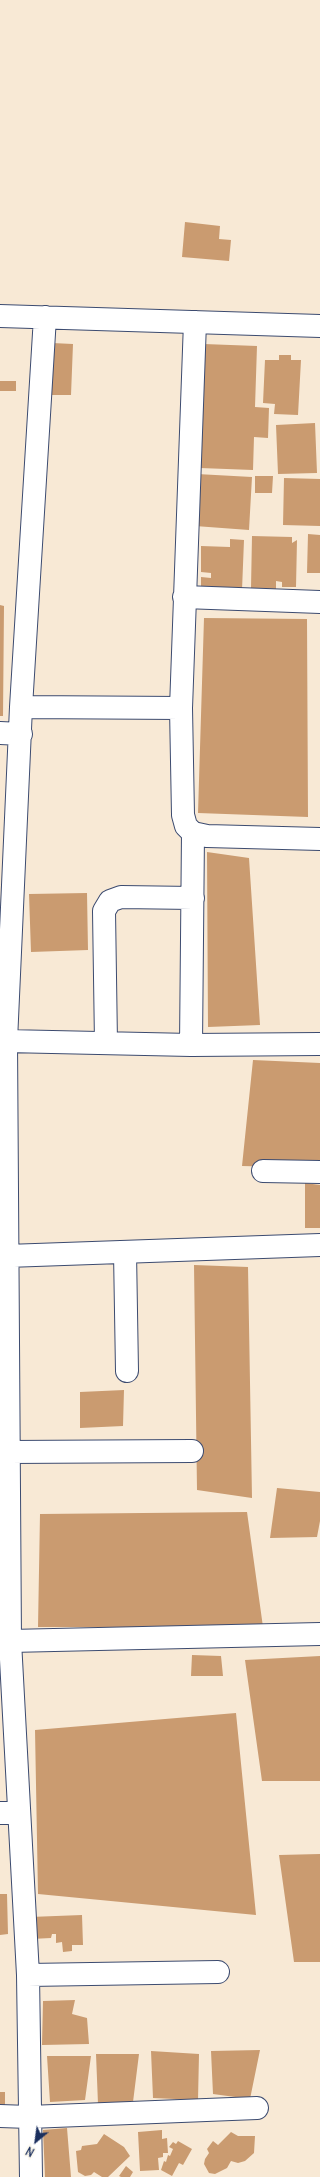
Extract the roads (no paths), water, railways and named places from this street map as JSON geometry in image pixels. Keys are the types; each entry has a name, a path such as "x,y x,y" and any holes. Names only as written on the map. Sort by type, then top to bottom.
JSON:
{"street":[{"path":"0,316 320,326"},
{"path":"31,2177 28,1975 10,1813 9,1452 5,1268 6,1041 4,985 10,733 21,707 45,317"},
{"path":"195,322 181,708 183,815 186,826 193,833 207,836 320,839"},
{"path":"184,597 320,602"},
{"path":"21,707 181,708"},
{"path":"191,1045 193,833"},
{"path":"106,1043 104,911 110,901 121,897 193,898"},
{"path":"6,1041 191,1045 320,1044"},
{"path":"263,1171 320,1172"},
{"path":"5,1268 126,1252 320,1245"},
{"path":"126,1252 127,1371"},
{"path":"9,1452 192,1451"},
{"path":"10,1641 320,1634"},
{"path":"28,1975 218,1972"},
{"path":"0,2116 29,2117 257,2108"}]}
